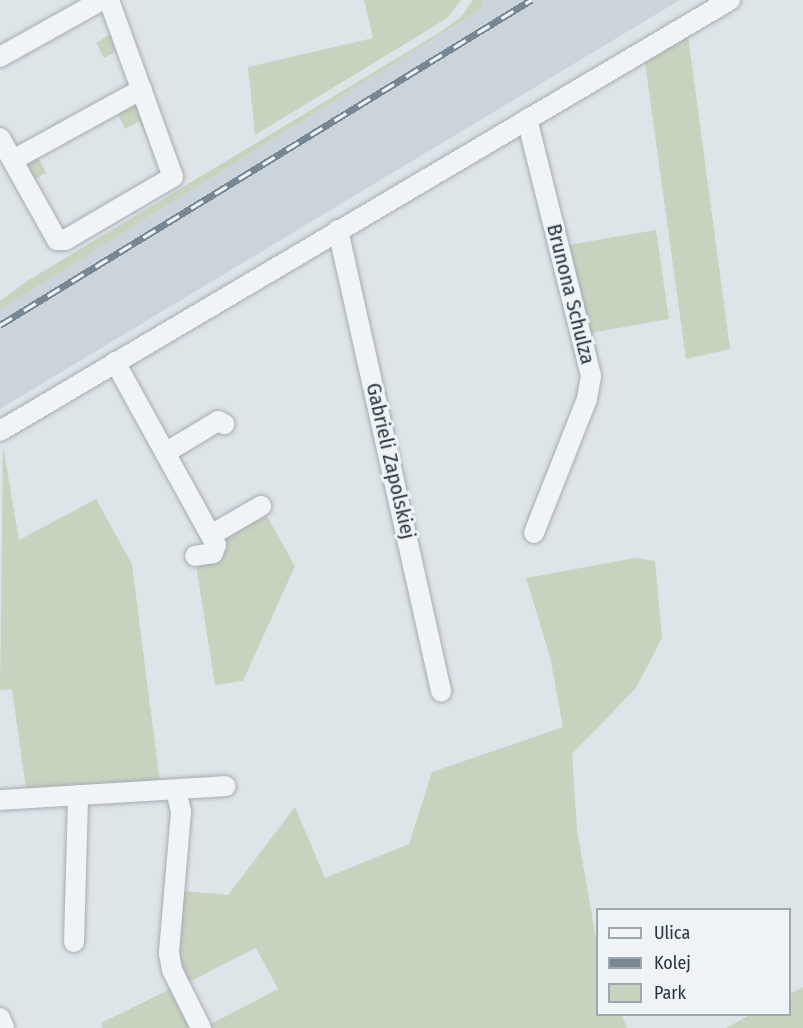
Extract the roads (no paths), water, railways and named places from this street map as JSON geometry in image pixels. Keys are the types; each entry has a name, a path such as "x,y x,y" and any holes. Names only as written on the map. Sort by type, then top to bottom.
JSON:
{"street":[{"path":"0,57 102,0"},
{"path":"0,138 54,236 65,240 173,177 109,0"},
{"path":"0,431 730,0"},
{"path":"13,160 142,89"},
{"name":"Brunona Schulza","path":"527,119 591,376 587,399 534,532"},
{"name":"Gabrieli Zapolskiej","path":"338,230 441,692"},
{"path":"115,362 211,535 216,550 195,556"},
{"path":"165,453 218,421 224,424"},
{"path":"211,535 261,506"},
{"path":"0,800 226,786"},
{"path":"176,790 181,812 169,953 172,970 201,1028"},
{"path":"74,942 78,795"},
{"path":"0,1018 4,1028"}],"railway":[{"path":"0,325 531,0"}]}
